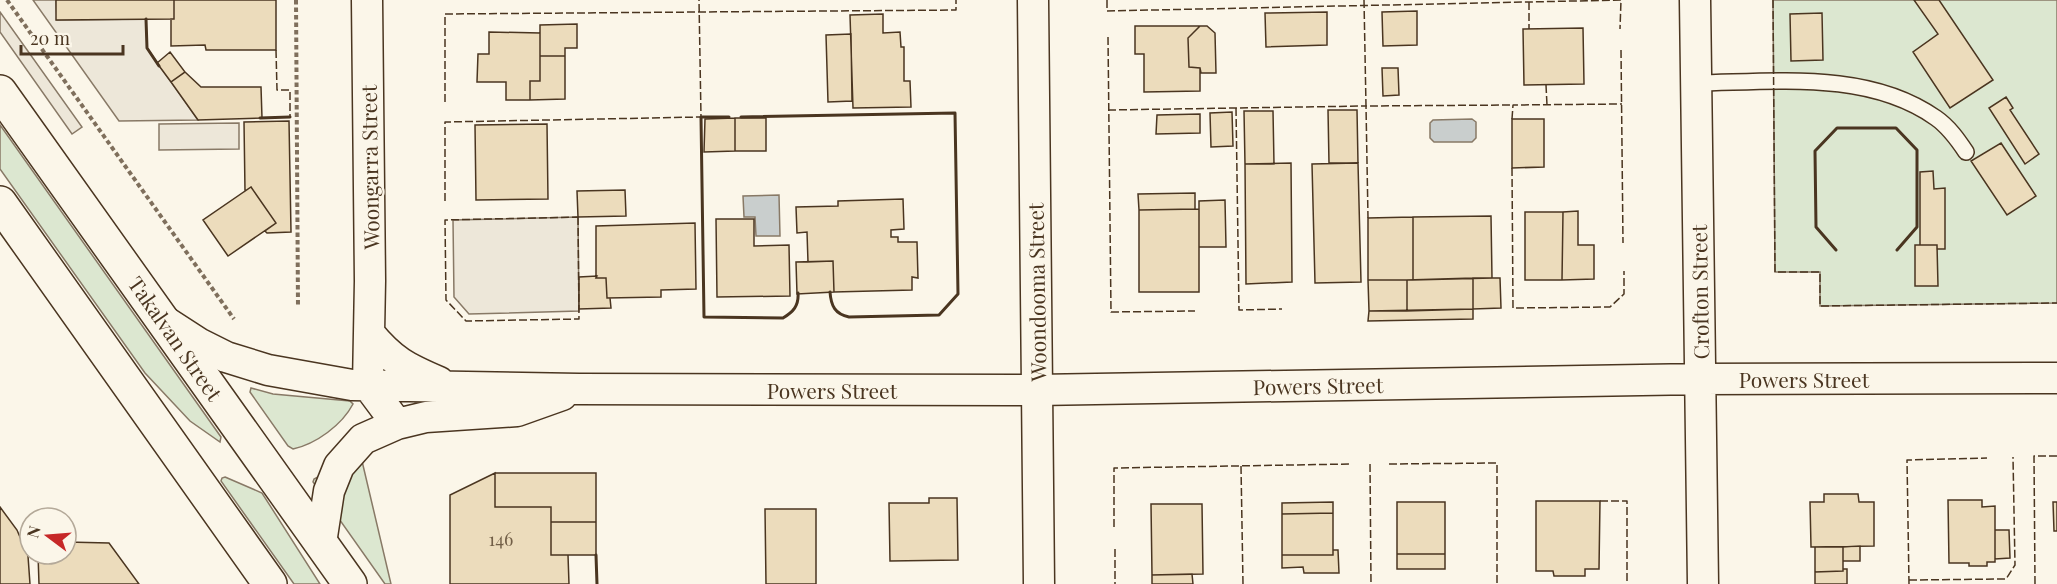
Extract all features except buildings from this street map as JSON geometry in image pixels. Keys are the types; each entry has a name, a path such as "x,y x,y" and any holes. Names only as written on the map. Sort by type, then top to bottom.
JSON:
{"highway":[{"name":"Takalvan Street","path":"0,92 350,584"},
{"path":"0,203 270,584"}],"street":[{"name":"Woongarra Street","path":"367,0 368,385"},
{"name":"Woondooma Street","path":"1033,0 1039,584"},
{"name":"Crofton Street","path":"1695,0 1703,584"},
{"name":"Powers Street","path":"164,320 200,344 246,363 291,375 352,385 579,389 1037,390 1700,379 2057,378"},
{"path":"369,333 384,352 409,370 448,386"},
{"path":"368,385 397,424"},
{"name":"Powers Street","path":"321,543 329,491 339,466 363,439 397,424 426,417 517,411 579,389"}],"lane":[{"path":"1696,82 1814,81 1855,87 1913,104 1938,119 1955,135 1966,152"}],"path":[{"path":"7,0 234,320"},
{"path":"296,0 298,307"}],"green space":[{"path":"1773,0 2057,0 2057,303 1820,306 1820,272 1775,272"},
{"path":"0,125 221,437 220,442 190,421 145,373 0,169"},
{"path":"251,388 273,394 350,401 353,404 328,432 311,443 293,449 288,446 250,392"},
{"path":"362,461 391,584 385,584 313,482 314,479 339,466"},
{"path":"225,477 262,493 320,584 294,584 221,481"}],"shaded area":[{"path":"33,0 56,0 57,20 146,19 147,48 198,120 119,121"},
{"path":"0,12 82,127 72,134 0,32"},
{"path":"1472,119 1476,122 1476,138 1472,142 1434,142 1430,138 1430,123 1433,120"},
{"path":"239,123 239,149 159,150 159,124"},
{"path":"779,195 780,236 756,236 755,217 744,217 743,196"},
{"path":"578,217 579,311 469,314 454,297 453,220"}],"fence":[{"path":"445,201 445,122 701,117 699,0"},
{"path":"445,102 445,14 956,10 956,0"},
{"path":"1107,0 1107,11 1621,0 1620,29"},
{"path":"1364,0 1366,106 1513,105"},
{"path":"1773,0 1775,272 1820,272 1820,306 2057,303"},
{"path":"1529,2 1529,29"},
{"path":"1108,37 1111,312 1195,311"},
{"path":"276,50 277,90 290,90 290,117"},
{"path":"1621,50 1623,243"},
{"path":"1546,85 1547,105"},
{"path":"1512,119 1513,105 1622,104"},
{"path":"1108,110 1366,106 1368,218"},
{"path":"1236,108 1239,310 1282,309"},
{"path":"1512,168 1513,308 1610,307 1624,294 1624,271"},
{"path":"578,217 579,319 466,321 446,300 445,220 578,217"},
{"path":"2035,584 2034,456 2057,456"},
{"path":"1909,580 2006,579 2015,565 2013,457"},
{"path":"1909,584 1907,460 1987,458"},
{"path":"1389,464 1497,463 1497,584"},
{"path":"1114,527 1114,468 1350,464"},
{"path":"1370,464 1371,584"},
{"path":"1241,466 1243,584"},
{"path":"1600,501 1627,501 1627,584"},
{"path":"1115,549 1115,584"}],"wall":[{"path":"146,19 147,48 159,66"},
{"path":"741,117 955,113 958,294 939,315 849,317 840,314 835,309 830,292"},
{"path":"260,118 290,117"},
{"path":"729,117 701,117 704,317 783,318 795,308 798,293"},
{"path":"1836,250 1816,227 1815,151 1837,128 1896,128 1917,150 1917,227 1897,250"},
{"path":"596,555 597,584"}]}
